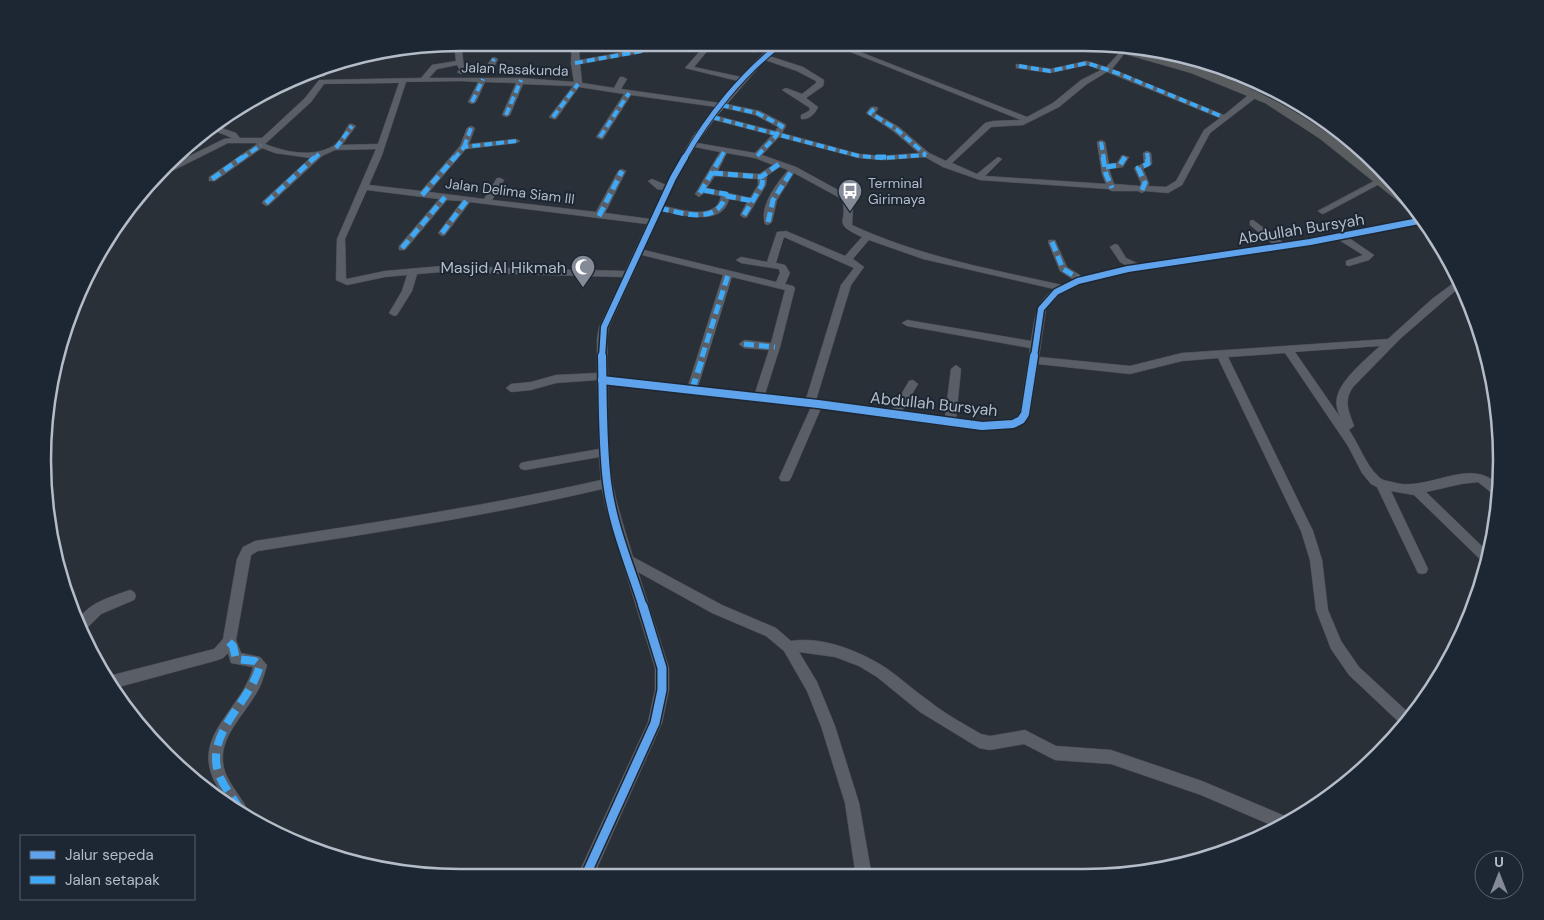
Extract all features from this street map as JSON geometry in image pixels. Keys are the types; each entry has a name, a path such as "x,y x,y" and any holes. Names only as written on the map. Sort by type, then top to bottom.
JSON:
{"highway":[{"path":"1144,56 1191,70 1255,94 1293,114 1381,180"},
{"path":"1148,57 1229,79 1285,104"},
{"path":"1302,115 1355,154"}],"street":[{"path":"458,51 461,75 490,67 494,59"},
{"path":"553,117 578,84 575,62 577,51"},
{"path":"575,62 642,51"},
{"path":"704,51 688,68 743,80"},
{"path":"589,869 655,723 662,690 662,668 612,508 607,483 604,452 602,333 659,208 692,144 720,104 772,51"},
{"path":"852,51 1026,119"},
{"path":"946,164 991,124 1018,123 1056,105 1084,82 1108,69 1121,53"},
{"path":"764,57 791,66 819,79 820,84 806,96 800,97"},
{"path":"424,79 435,68 460,62"},
{"path":"1019,66 1053,71 1084,63 1108,69 1223,117"},
{"name":"Jalan Rasakunda","path":"326,74 403,80 461,75 483,79 578,84 629,93 720,104 756,113 782,127 776,136"},
{"path":"212,179 277,130 308,100 321,76"},
{"path":"472,102 483,79"},
{"path":"616,91 623,79"},
{"path":"403,80 381,146 341,239 341,280 347,282 413,271 481,269 580,274 628,274"},
{"path":"506,115 521,80"},
{"path":"786,90 800,97 814,108 804,117"},
{"path":"600,137 629,93"},
{"path":"874,109 870,114 896,129 926,155 979,178 1142,190 1173,188 1179,183 1207,132 1223,117 1239,108 1255,94"},
{"path":"712,117 776,136 865,157 926,155"},
{"path":"336,148 352,126"},
{"path":"422,195 464,147 471,128"},
{"path":"220,130 233,135 236,140"},
{"path":"757,156 776,136"},
{"path":"177,165 213,147 236,140 261,143 275,151 300,155 319,154 336,148 381,146"},
{"path":"464,147 516,140"},
{"path":"1101,142 1107,177 1112,188"},
{"path":"692,144 757,156 793,169 842,195 848,201 846,225 868,235 936,260 1063,288"},
{"path":"725,150 714,173 700,192 724,192 726,196 753,201"},
{"path":"1142,190 1145,183 1138,168 1148,164 1147,153"},
{"path":"266,203 319,154"},
{"path":"1106,167 1120,166 1125,157"},
{"path":"979,178 998,159"},
{"path":"714,173 763,176 779,164"},
{"path":"768,222 769,211 779,186 793,169"},
{"path":"599,216 622,171"},
{"path":"744,215 762,185 763,176"},
{"path":"486,202 500,180"},
{"path":"1322,211 1381,180"},
{"path":"652,181 660,187 669,188"},
{"name":"Jalan Delima Siam III","path":"364,187 653,222"},
{"path":"659,208 693,214 710,214 720,208 726,196"},
{"path":"402,248 445,197"},
{"path":"442,234 467,200"},
{"name":"Abdullah Bursyah","path":"511,388 531,386 556,379 602,378 814,403 950,423 982,426 1008,425 1021,420 1026,414 1041,309 1048,299 1063,288 1083,280 1139,268 1341,237 1416,222"},
{"path":"1253,223 1282,246"},
{"path":"771,265 780,234 783,233 859,267 846,285 814,403 785,478"},
{"path":"847,260 868,235"},
{"path":"1341,237 1369,255 1366,258 1349,263"},
{"path":"1052,242 1060,265 1083,280"},
{"path":"1114,247 1123,260 1139,268"},
{"path":"640,252 728,275 789,288 791,291 759,398"},
{"path":"580,274 584,258"},
{"path":"741,260 771,265 785,270 779,286"},
{"path":"394,312 407,291 413,271"},
{"path":"692,390 728,275"},
{"path":"1349,426 1342,405 1343,391 1347,384 1454,287"},
{"path":"906,323 1035,345"},
{"path":"1033,360 1127,371 1176,358 1392,342"},
{"path":"744,344 775,347"},
{"path":"1288,350 1375,481 1398,489 1417,490 1477,478 1486,481 1492,487"},
{"path":"1222,355 1307,531 1316,560 1322,610 1336,645 1354,671 1402,716"},
{"path":"950,423 956,368"},
{"path":"894,415 914,384"},
{"path":"525,466 604,452"},
{"path":"116,681 218,654 229,642 244,559 247,551 255,546 450,516 539,499 607,483"},
{"path":"1382,484 1422,569"},
{"path":"1417,490 1482,554"},
{"path":"628,560 717,609 770,632 789,647 812,687 828,726 852,803 863,869"},
{"path":"85,622 89,614 102,606 130,596"},
{"path":"229,642 233,646 235,658 255,661 260,664 256,680 223,730 216,751 218,772 236,802"},
{"path":"789,647 803,645 835,651 864,662 882,673 925,707 979,741 990,743 1025,737 1055,753 1111,757 1202,788 1277,820"}],"marked path":[{"path":"575,63 642,51"},
{"path":"461,72 490,67 494,59"},
{"path":"1019,66 1050,71 1087,63 1120,74 1223,117"},
{"path":"472,102 483,79"},
{"path":"506,115 521,80"},
{"path":"553,117 578,84"},
{"path":"600,137 629,93"},
{"path":"721,105 757,113 782,126 776,136 757,156"},
{"path":"874,109 870,113 896,129 926,155"},
{"path":"712,117 859,156 883,158 926,155"},
{"path":"336,148 352,126"},
{"path":"464,147 471,128"},
{"path":"422,195 464,147 516,141"},
{"path":"1101,142 1106,174 1112,188"},
{"path":"212,179 261,145"},
{"path":"700,193 725,150"},
{"path":"1142,190 1145,183 1138,168 1148,164 1147,153"},
{"path":"266,203 319,154"},
{"path":"1106,167 1120,165 1125,157"},
{"path":"713,173 761,177 779,164"},
{"path":"768,222 773,200 793,169"},
{"path":"599,216 622,171"},
{"path":"744,215 762,185 763,176"},
{"path":"659,208 688,214 710,214 718,211 724,204 726,194 702,190"},
{"path":"726,196 753,201"},
{"path":"402,248 445,197"},
{"path":"442,233 467,200"},
{"path":"1052,242 1063,269 1083,281"},
{"path":"692,390 728,275"},
{"path":"744,344 775,347"},
{"path":"229,642 233,646 236,659 255,661 260,665 257,679 250,692 224,729 218,742 215,757 220,777 235,801"}],"cycle path":[{"path":"589,869 655,723 662,690 662,668 612,508 607,483 603,433 602,339 604,327 673,178 697,136 743,80 772,51"},
{"path":"602,380 818,404 982,426 1013,424 1021,420 1025,414 1041,309 1050,297 1063,288 1078,281 1111,272 1310,242 1416,222"}],"place":[{"name":"Terminal Girimaya","path":"850,212"},
{"name":"Masjid Al Hikmah","path":"583,288"}]}
